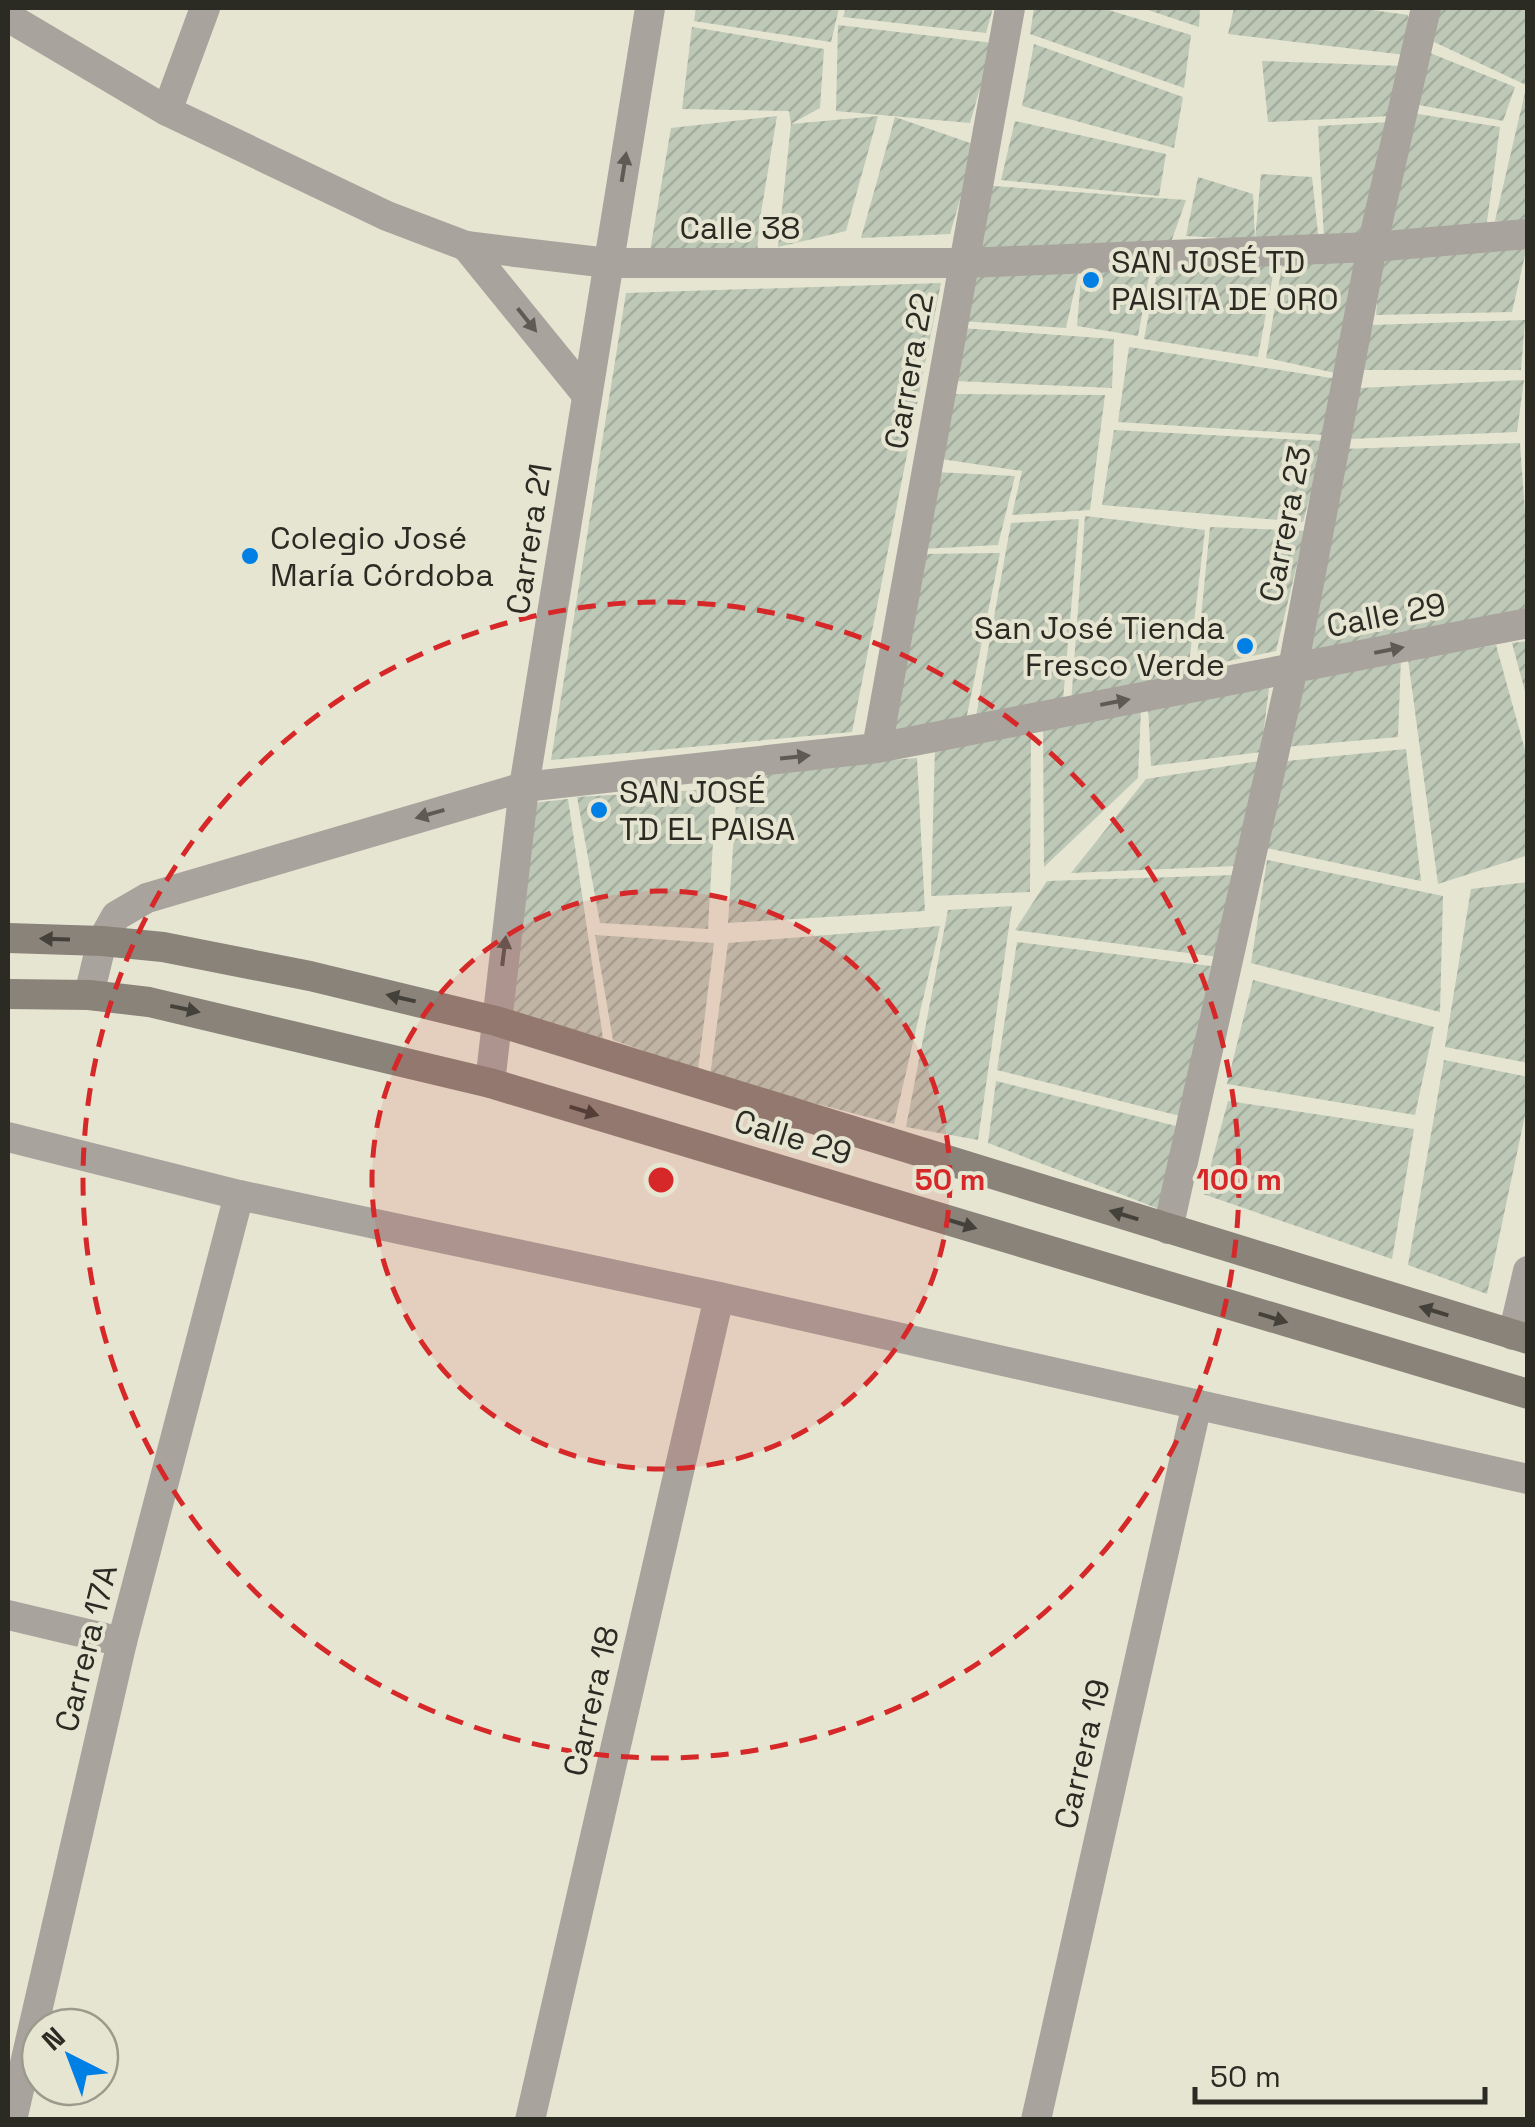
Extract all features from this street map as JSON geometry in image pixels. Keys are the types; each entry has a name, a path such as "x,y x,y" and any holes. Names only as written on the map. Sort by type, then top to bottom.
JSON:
{"main road":[{"name":"Calle 29","path":"8,938 164,947 496,1021 1520,1337"},
{"name":"Calle 29","path":"8,994 89,995 150,1002 490,1082 1528,1394"}],"street":[{"path":"167,111 205,8"},
{"name":"Carrera 21","path":"490,1082 524,787 650,8"},
{"name":"Carrera 22","path":"878,748 1010,8"},
{"name":"Carrera 23","path":"1168,1229 1294,668 1372,247 1426,8"},
{"name":"Calle 38","path":"8,17 167,111 387,216 466,246 608,263 964,262 1372,247 1528,234"},
{"path":"466,246 587,395"},
{"name":"Calle 29","path":"89,995 102,941 116,916 147,898 524,787 878,748 1528,623"},
{"path":"8,1136 239,1195 719,1297 1528,1480"},
{"name":"Carrera 17A","path":"12,2120 122,1642 239,1195"},
{"path":"1520,1337 1528,1272"},
{"name":"Carrera 18","path":"530,2120 719,1297"},
{"name":"Carrera 19","path":"1036,2120 1197,1404"},
{"path":"8,1615 122,1642"}],"building":[{"path":"696,8 839,8 831,42 694,21"},
{"path":"846,8 993,8 986,33 843,17"},
{"path":"1034,8 1102,8 1191,35 1184,88 1030,34"},
{"path":"1142,8 1200,8 1199,27"},
{"path":"1234,8 1358,8 1408,15 1414,56 1228,34"},
{"path":"1439,8 1528,8 1528,86 1434,42"},
{"path":"838,25 993,43 970,123 836,111"},
{"path":"692,27 824,49 820,108 791,124 789,111 682,109"},
{"path":"1034,44 1183,97 1174,148 1022,106"},
{"path":"1430,53 1515,87 1503,121 1419,105"},
{"path":"1262,61 1402,66 1391,116 1268,122"},
{"path":"1526,88 1528,221 1495,221"},
{"path":"1412,113 1500,127 1486,229 1389,230"},
{"path":"777,116 757,256 650,251 671,128"},
{"path":"878,116 846,231 778,247 791,124"},
{"path":"895,117 976,145 950,234 861,238"},
{"path":"1015,121 1166,154 1159,196 1001,180"},
{"path":"1390,122 1368,239 1324,238 1318,126"},
{"path":"1261,174 1312,177 1319,243 1255,240"},
{"path":"1198,177 1253,194 1255,240 1186,236"},
{"path":"993,186 1186,200 1170,245 980,254"},
{"path":"1528,242 1512,312 1376,315 1381,253"},
{"path":"1362,254 1340,374 1266,358 1283,260"},
{"path":"1276,259 1258,357 1144,339 1159,262"},
{"path":"1152,261 1138,336 1077,326 1082,266"},
{"path":"1080,266 1066,328 961,321 974,272"},
{"path":"941,283 852,732 551,760 626,293"},
{"path":"1525,320 1521,370 1362,370 1371,325"},
{"path":"961,328 1114,339 1112,388 954,381"},
{"path":"1129,347 1338,379 1326,435 1118,422"},
{"path":"1524,380 1517,432 1349,439 1360,388"},
{"path":"951,394 1105,395 1090,510 1012,515 1022,471 941,459"},
{"path":"1114,430 1325,441 1303,522 1102,505"},
{"path":"1520,443 1528,614 1306,651 1341,449"},
{"path":"935,472 1015,476 998,545 922,549"},
{"path":"1085,516 1205,530 1188,672 1071,703"},
{"path":"1079,519 1063,700 975,722 1011,523"},
{"path":"1210,527 1305,531 1276,651 1196,668"},
{"path":"1000,553 966,720 886,739 919,554"},
{"path":"1528,641 1528,695 1526,695 1512,643"},
{"path":"1496,645 1528,761 1528,855 1438,884 1408,659"},
{"path":"1401,657 1398,737 1285,747 1301,677"},
{"path":"1269,688 1261,752 1151,766 1148,705"},
{"path":"1141,709 1138,778 1044,867 1043,722"},
{"path":"1031,728 1030,892 931,896 935,746"},
{"path":"1406,749 1421,881 1266,848 1287,761"},
{"path":"917,758 925,911 728,923 738,772"},
{"path":"1259,761 1236,866 1071,873 1146,779"},
{"path":"716,789 708,929 600,923 577,797"},
{"path":"568,799 603,1038 508,1011 532,803"},
{"path":"1267,860 1443,896 1440,1012 1251,963"},
{"path":"1236,875 1218,957 1015,930 1047,881"},
{"path":"1528,882 1528,1063 1445,1047 1471,889"},
{"path":"1012,906 978,1140 906,1127 948,910"},
{"path":"940,926 894,1124 710,1076 728,943"},
{"path":"595,935 714,943 698,1070 613,1040"},
{"path":"1017,942 1211,966 1180,1116 997,1070"},
{"path":"1253,980 1434,1027 1415,1115 1227,1084"},
{"path":"1444,1060 1528,1077 1528,1101 1487,1294 1408,1265"},
{"path":"996,1081 1176,1126 1159,1209 988,1143"},
{"path":"1228,1101 1414,1129 1392,1259 1203,1194"}],"place":[{"name":"SAN JOSÉ TD PAISITA DE ORO","path":"1091,280"},
{"name":"Colegio José María Córdoba","path":"250,556"},
{"name":"San José Tienda Fresco Verde","path":"1245,646"},
{"name":"SAN JOSÉ TD EL PAISA","path":"599,810"}]}
